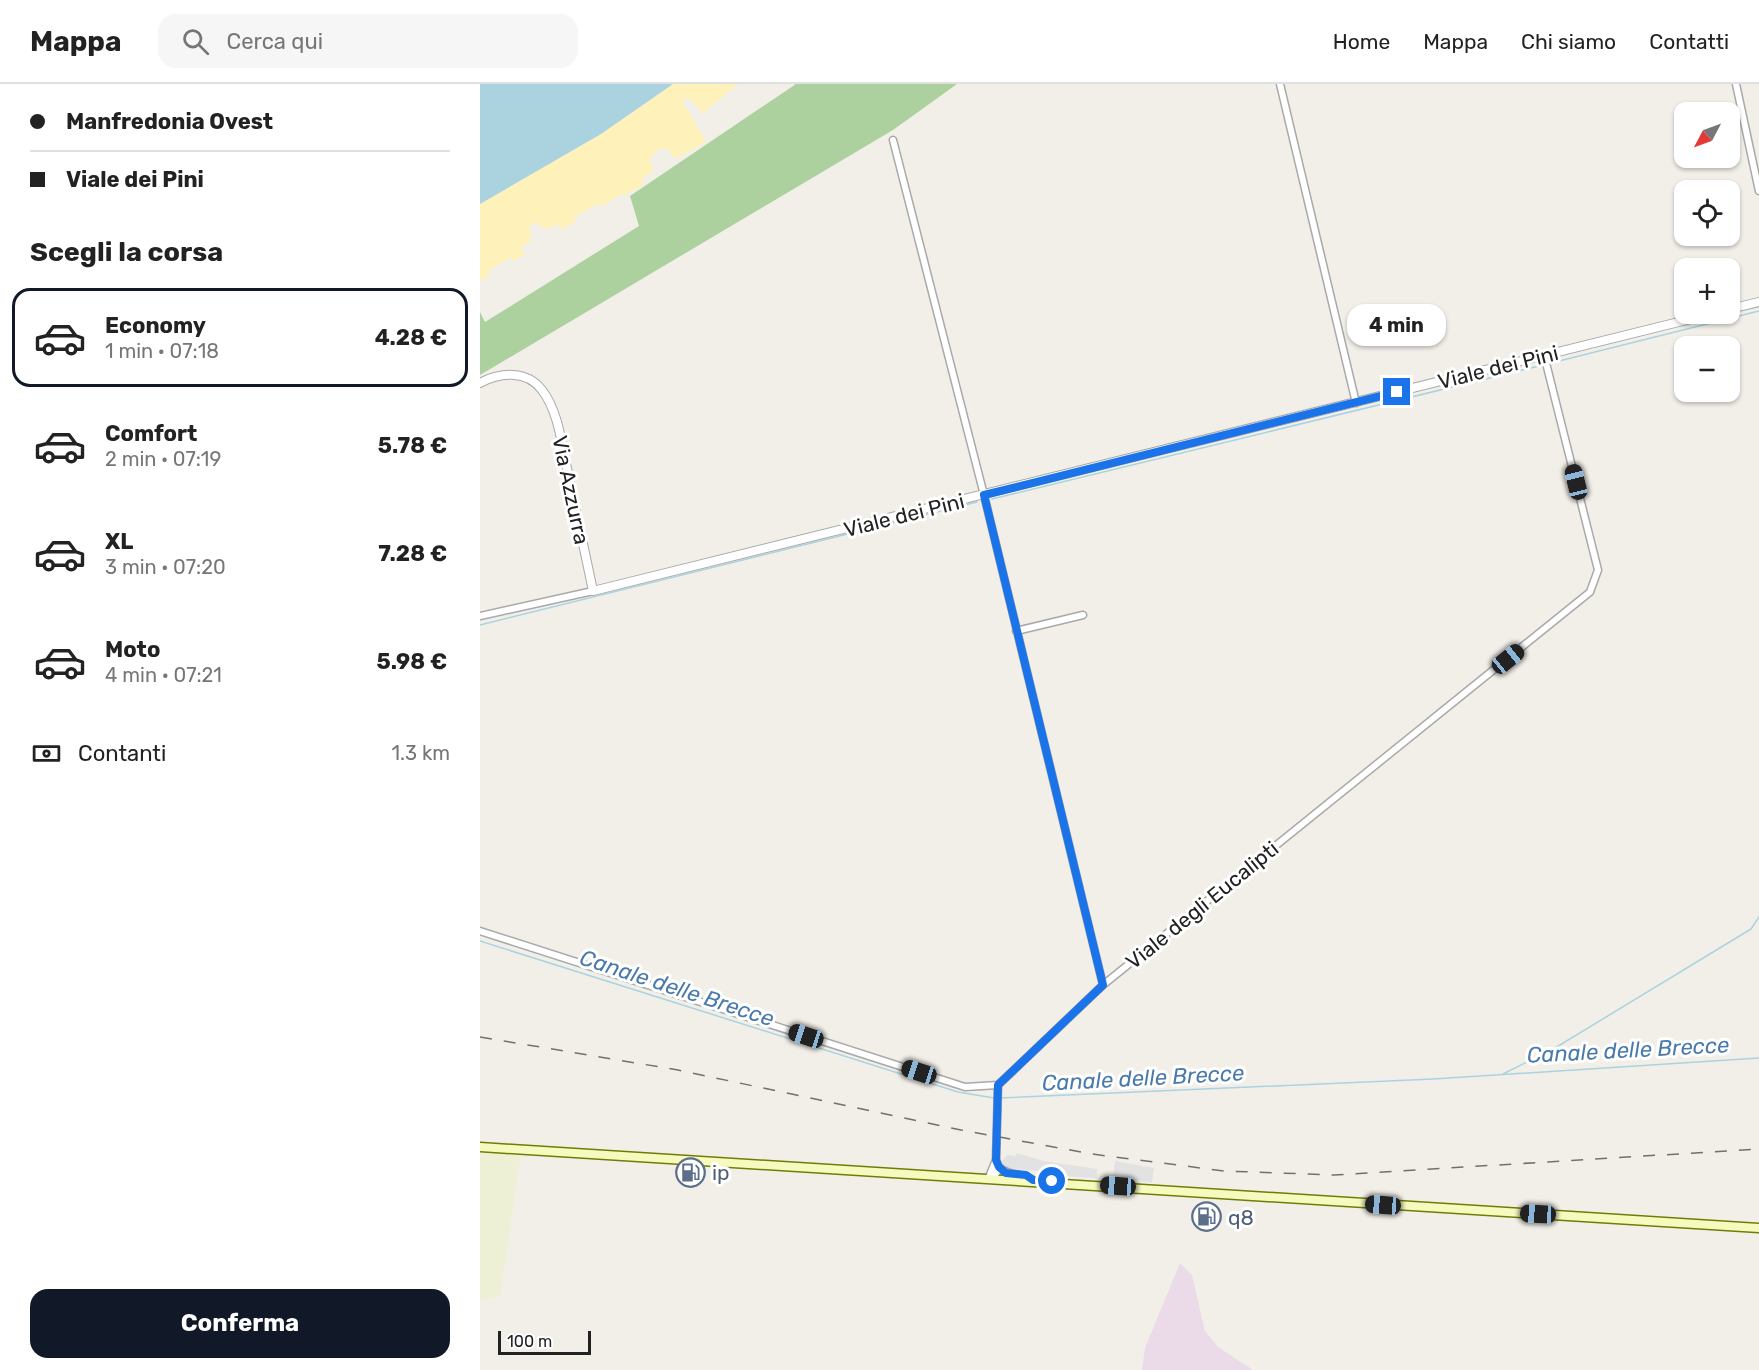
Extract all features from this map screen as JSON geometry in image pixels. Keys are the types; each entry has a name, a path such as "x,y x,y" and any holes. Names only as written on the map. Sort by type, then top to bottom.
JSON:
{"main road":[{"path":"480,1147 1033,1180 1759,1228"}],"street":[{"path":"1280,84 1356,403"},
{"path":"1736,84 1759,191"},
{"path":"893,140 984,495 1103,985"},
{"path":"1740,307 1759,302"},
{"name":"Viale dei Pini","path":"480,616 593,591 1674,324"},
{"name":"Viale degli Eucalipti","path":"998,1088 1103,985 1590,592 1598,570 1545,357"},
{"name":"Via Azzurra","path":"480,383 490,377 519,375 533,380 544,391 560,437 593,591"},
{"path":"1016,631 1083,615"},
{"path":"480,931 964,1087 998,1088 996,1160 991,1178"},
{"path":"996,1160 999,1167 1006,1173 1026,1175 1033,1180"},
{"path":"991,1178 999,1167"}],"shaded area":[{"path":"1016,1153 1044,1161 1097,1169 1097,1178 1045,1175 1036,1171 1005,1168 1001,1161 1008,1155 1016,1156"},
{"path":"1115,1161 1154,1168 1152,1183 1113,1176"},
{"path":"1180,1263 1192,1275 1205,1331 1218,1347 1253,1370 1142,1370 1145,1348"}],"green space":[{"path":"796,84 957,84 893,130 480,375 480,312 485,322 639,226 630,196"},
{"path":"480,1151 521,1153 500,1297 480,1300"}],"sand":[{"path":"673,84 738,84 703,113 689,98 682,100 706,142 675,159 667,148 655,151 649,161 654,170 642,179 644,184 625,195 621,194 601,207 598,204 574,217 576,221 561,230 557,224 549,229 540,226 537,222 530,226 531,241 521,247 525,253 514,261 511,257 488,271 489,276 480,281 480,204 601,134"}],"water":[{"path":"480,84 673,84 601,134 480,204"}],"waterway":[{"path":"1547,364 1759,311"},
{"path":"992,499 1543,365"},
{"path":"480,625 977,502"},
{"path":"1503,1074 1555,1048 1751,929 1759,917"},
{"name":"Canale delle Brecce","path":"480,941 958,1092 994,1098"},
{"name":"Canale delle Brecce","path":"999,1098 1433,1079 1759,1058"}],"railway":[{"path":"480,1037 678,1070 961,1130 1092,1154 1224,1171 1334,1175 1759,1149"}],"place":[{"name":"ip","path":"691,1172"},
{"name":"q8","path":"1207,1217"}],"route":[{"path":"1052,1181 1033,1180 1026,1175 1006,1173 999,1167 996,1160 998,1085 1103,985 984,495 1397,392"}]}
